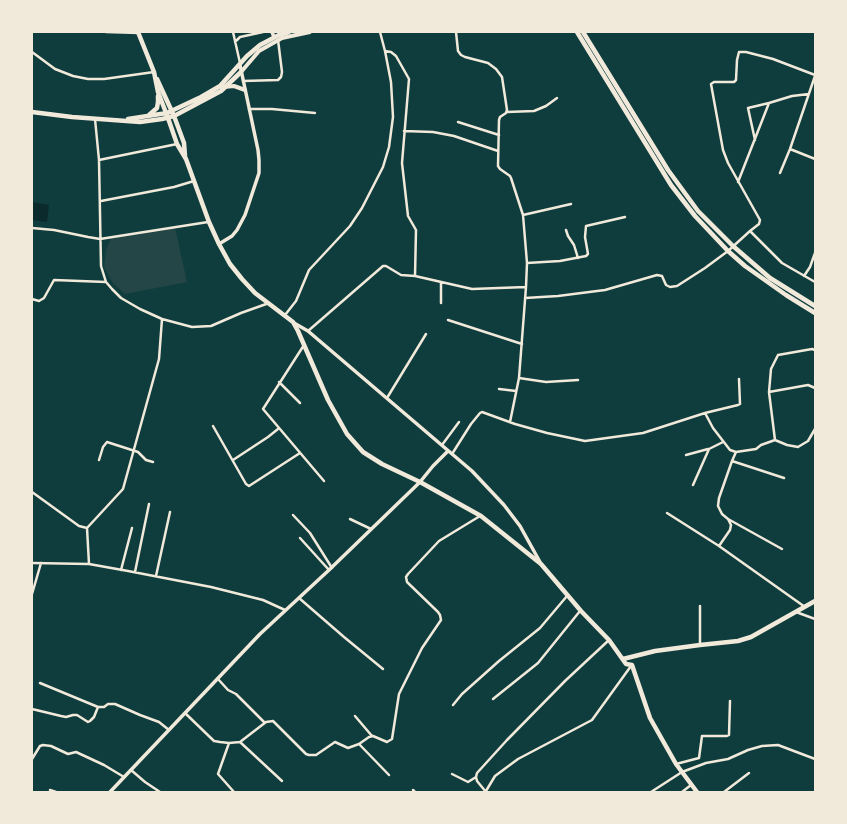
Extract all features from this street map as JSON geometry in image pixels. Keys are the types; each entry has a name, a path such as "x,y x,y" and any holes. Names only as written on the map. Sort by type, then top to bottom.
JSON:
{"main road":[{"path":"138,32 154,74 158,92 168,115 177,144 186,159 209,222 219,244 230,264 255,293 293,322 328,400 347,434 363,452 382,464 420,482 481,516 540,564 581,611 609,640 626,664 632,665 650,718 676,764 697,792"},
{"path":"108,120 168,115 174,116 204,100 224,87 259,51 289,32"},
{"path":"32,112 140,122 168,115 172,111 220,86 260,45 276,39 310,32"},
{"path":"577,32 671,185 695,216 728,251 745,266 786,295 815,313"},
{"path":"583,32 668,170 698,211 733,246 770,278 815,306"},
{"path":"154,74 174,116 184,143 186,159"},
{"path":"224,87 234,86 245,90"},
{"path":"146,117 156,108 158,102 158,92"},
{"path":"623,659 655,652 738,641 751,637 815,601"}],"street":[{"path":"106,32 138,32"},
{"path":"219,244 232,236 237,230 245,215 259,173 259,160 233,32"},
{"path":"235,43 240,37 264,32"},
{"path":"243,81 278,80 282,77 276,39 272,32"},
{"path":"285,315 296,301 309,270 350,226 362,208 383,167 389,147 393,117 391,82 380,32"},
{"path":"456,32 458,51 461,55 465,58 488,63 496,69 502,77 507,112"},
{"path":"385,51 391,52 396,56 409,79 402,163 408,216 416,230 415,276"},
{"path":"32,52 55,69 73,76 88,79 104,79 154,74"},
{"path":"525,298 558,296 605,290 657,275 662,276 666,285 670,287 677,286 728,251 759,224 760,220 738,182 723,150 711,84 714,82 734,82 736,80 739,52 746,52 773,59 815,75 790,149 780,173"},
{"path":"744,108 770,103 792,96 809,94"},
{"path":"510,422 519,378 527,262 523,215 511,178 498,166 499,120 507,112 534,111 546,106 557,98"},
{"path":"738,182 770,103"},
{"path":"249,109 272,108 314,113"},
{"path":"748,108 755,141"},
{"path":"95,118 100,160 101,266 106,282 121,298 140,310 162,319 192,327 204,327 270,303"},
{"path":"458,122 499,135"},
{"path":"404,130 433,132 454,136 498,151"},
{"path":"100,160 177,144"},
{"path":"790,149 815,159"},
{"path":"101,201 174,187 194,181"},
{"path":"523,215 571,204"},
{"path":"527,262 560,261 586,256 588,254 585,237 586,226 625,217"},
{"path":"32,228 54,230 88,238 100,238 209,222"},
{"path":"566,230 574,245 578,258"},
{"path":"750,231 782,263 815,282"},
{"path":"804,276 810,267 815,253"},
{"path":"308,331 383,266 386,266 401,274 472,289 526,287"},
{"path":"32,299 39,301 44,298 54,280 106,282"},
{"path":"441,282 441,303"},
{"path":"89,564 87,528 123,489 159,360 162,319"},
{"path":"448,320 522,344"},
{"path":"293,322 308,331 472,471 504,505 520,526 540,564"},
{"path":"386,398 426,334"},
{"path":"304,344 262,409 324,481"},
{"path":"775,440 769,392 771,369 778,355 812,349 815,350"},
{"path":"519,378 546,382 578,380"},
{"path":"110,792 260,634 420,482 432,466 450,453 480,413 485,413 547,433 585,441 643,433 705,413 740,404 739,379"},
{"path":"280,382 300,403"},
{"path":"769,392 808,385 815,388"},
{"path":"499,389 516,391"},
{"path":"705,413 713,428 730,450 736,452 756,449 775,440 786,445 798,447 808,441 815,429"},
{"path":"441,446 459,422"},
{"path":"213,426 246,484 249,486 300,453"},
{"path":"233,460 278,429"},
{"path":"99,460 103,447 107,442 138,452 146,460 153,462"},
{"path":"686,454 709,449 724,442"},
{"path":"693,485 709,449"},
{"path":"736,452 719,498 718,506 722,514 728,519 782,550"},
{"path":"732,461 784,478"},
{"path":"32,492 79,526 87,528"},
{"path":"135,572 149,504"},
{"path":"156,576 170,512"},
{"path":"667,513 719,546 805,607"},
{"path":"293,515 310,533 330,569"},
{"path":"355,716 373,736 387,742 392,739 399,694 422,648 441,620 438,612 407,582 406,577 439,541 481,516"},
{"path":"350,519 371,529"},
{"path":"719,546 730,530 731,525 728,519"},
{"path":"122,570 132,528"},
{"path":"300,538 330,569"},
{"path":"32,563 89,564 211,586 256,598 286,610"},
{"path":"32,594 41,563"},
{"path":"453,705 462,694 499,661 540,628 568,596"},
{"path":"299,598 383,669"},
{"path":"700,606 700,645"},
{"path":"492,699 538,663 581,611"},
{"path":"796,612 815,620"},
{"path":"452,774 468,782 476,777 477,773 507,740 565,681 609,640"},
{"path":"476,777 477,781 486,792 495,776 518,759 592,720 632,665"},
{"path":"218,679 228,690 236,694 265,723"},
{"path":"40,683 98,707 104,707 108,704 115,704 159,722 169,730"},
{"path":"676,764 699,758 702,736 729,735 730,701"},
{"path":"32,709 66,717 77,715 90,722 98,707"},
{"path":"185,712 214,741 229,743 240,742 265,723 273,721 306,754 309,755 316,755 335,742 348,748 373,736"},
{"path":"240,742 282,781"},
{"path":"229,743 218,774 234,792"},
{"path":"359,744 389,775"},
{"path":"651,792 682,772 706,763 728,760 748,750 762,746 778,745 815,759"},
{"path":"32,759 40,746 51,746 68,754 76,752 104,765 124,777"},
{"path":"131,770 160,792"},
{"path":"724,792 749,773"},
{"path":"682,792 691,785"},
{"path":"50,790 56,792"}],"shaded area":[{"path":"32,202 49,205 47,222 32,220"},
{"path":"175,228 187,282 125,294 113,283 104,267 106,250 112,236"}]}
